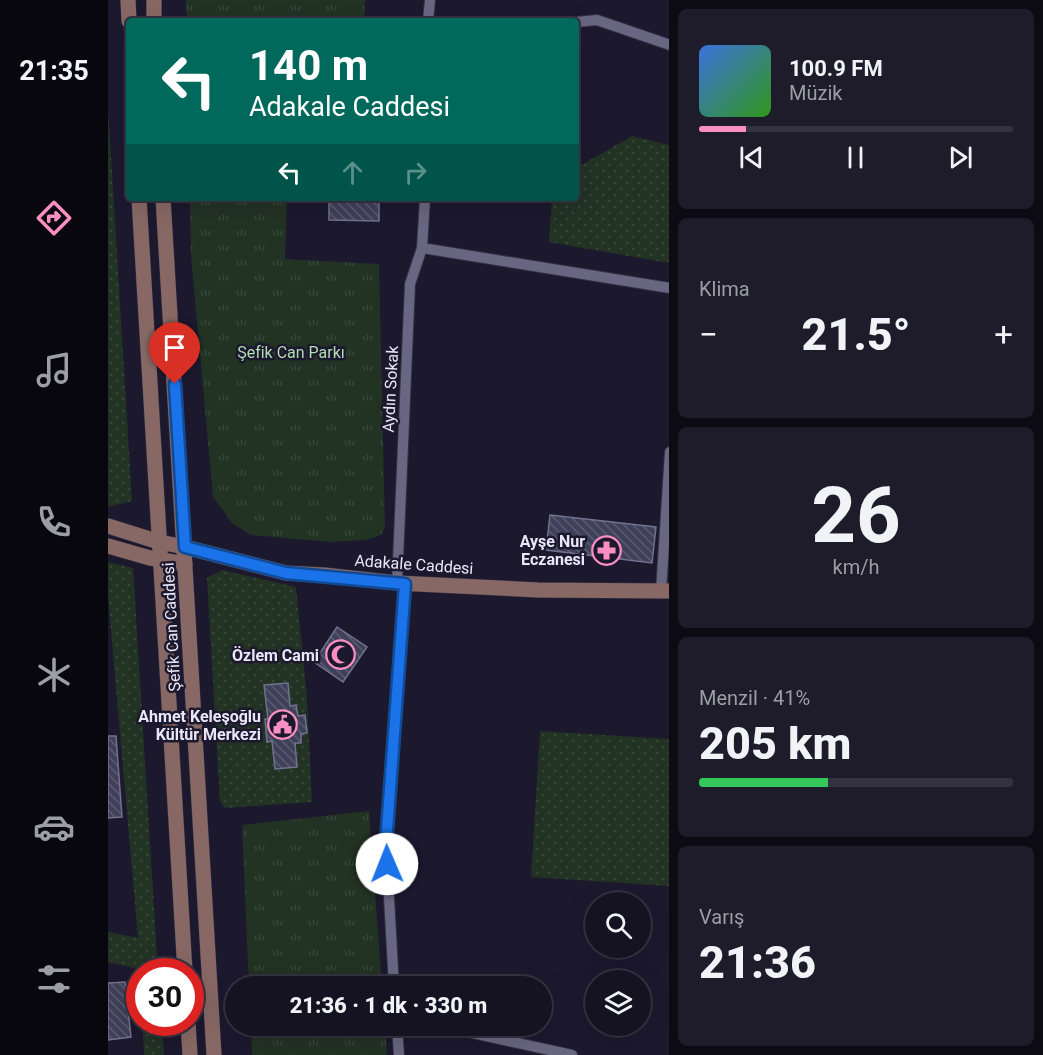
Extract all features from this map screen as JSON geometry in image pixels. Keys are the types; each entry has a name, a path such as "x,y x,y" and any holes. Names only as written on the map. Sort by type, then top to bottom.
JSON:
{"main road":[{"path":"128,0 129,18"},
{"path":"154,0 154,18"},
{"name":"Şefik Can Caddesi","path":"139,201 184,958"},
{"name":"Şefik Can Caddesi","path":"163,201 214,1055"},
{"name":"Adakale Caddesi","path":"108,526 159,542 286,573 401,583 538,590 665,591"},
{"path":"108,546 159,560 185,564"},
{"path":"189,1036 190,1055"}],"street":[{"path":"428,18 430,0"},
{"path":"579,22 597,20 669,45"},
{"name":"Aydın Sokak","path":"393,976 386,844 401,583 410,284 422,248 424,201"},
{"path":"422,248 669,288"},
{"path":"665,591 669,452"},
{"path":"398,1036 399,1055"},
{"path":"486,1036 572,1055"}],"green space":[{"path":"186,0 365,0 364,18 187,18"},
{"path":"108,107 132,501 108,507"},
{"path":"632,136 669,145 669,263 549,242 552,201 579,201 579,166"},
{"name":"Şefik Can Parkı","path":"190,201 287,201 285,259 379,264 385,528 381,535 366,540 330,542 251,535 233,524 213,497 191,256"},
{"path":"108,562 133,568 157,958 126,958 126,966 108,962 108,932 138,938 108,596"},
{"path":"222,570 296,587 307,698 312,802 225,808 220,801 207,578"},
{"path":"540,731 669,739 669,886 531,877"},
{"path":"369,811 381,976 249,976 242,825"},
{"path":"143,1036 163,1036 164,1055 144,1055"},
{"path":"251,1036 386,1036 387,1055 252,1055"}],"building":[{"path":"329,201 379,201 379,221 329,220"},
{"path":"550,515 656,527 652,563 546,550"},
{"name":"Özlem Cami","path":"337,627 367,647 343,682 314,662"},
{"path":"288,683 290,706 296,705 298,716 305,715 307,733 301,734 301,743 295,743 297,767 275,769 272,741 267,742 265,719 268,719 264,685"},
{"path":"108,736 116,736 122,817 108,818"},
{"path":"125,982 126,1036 131,1037 108,1040 108,983"}],"place":[{"name":"Ayşe Nur Eczanesi","path":"606,550"},
{"name":"Özlem Cami","path":"340,655"},
{"name":"Ahmet Keleşoğlu Kültür Merkezi","path":"282,725"}],"route":[{"path":"175,384 185,547 286,573 405,584 386,844 387,864"}]}
